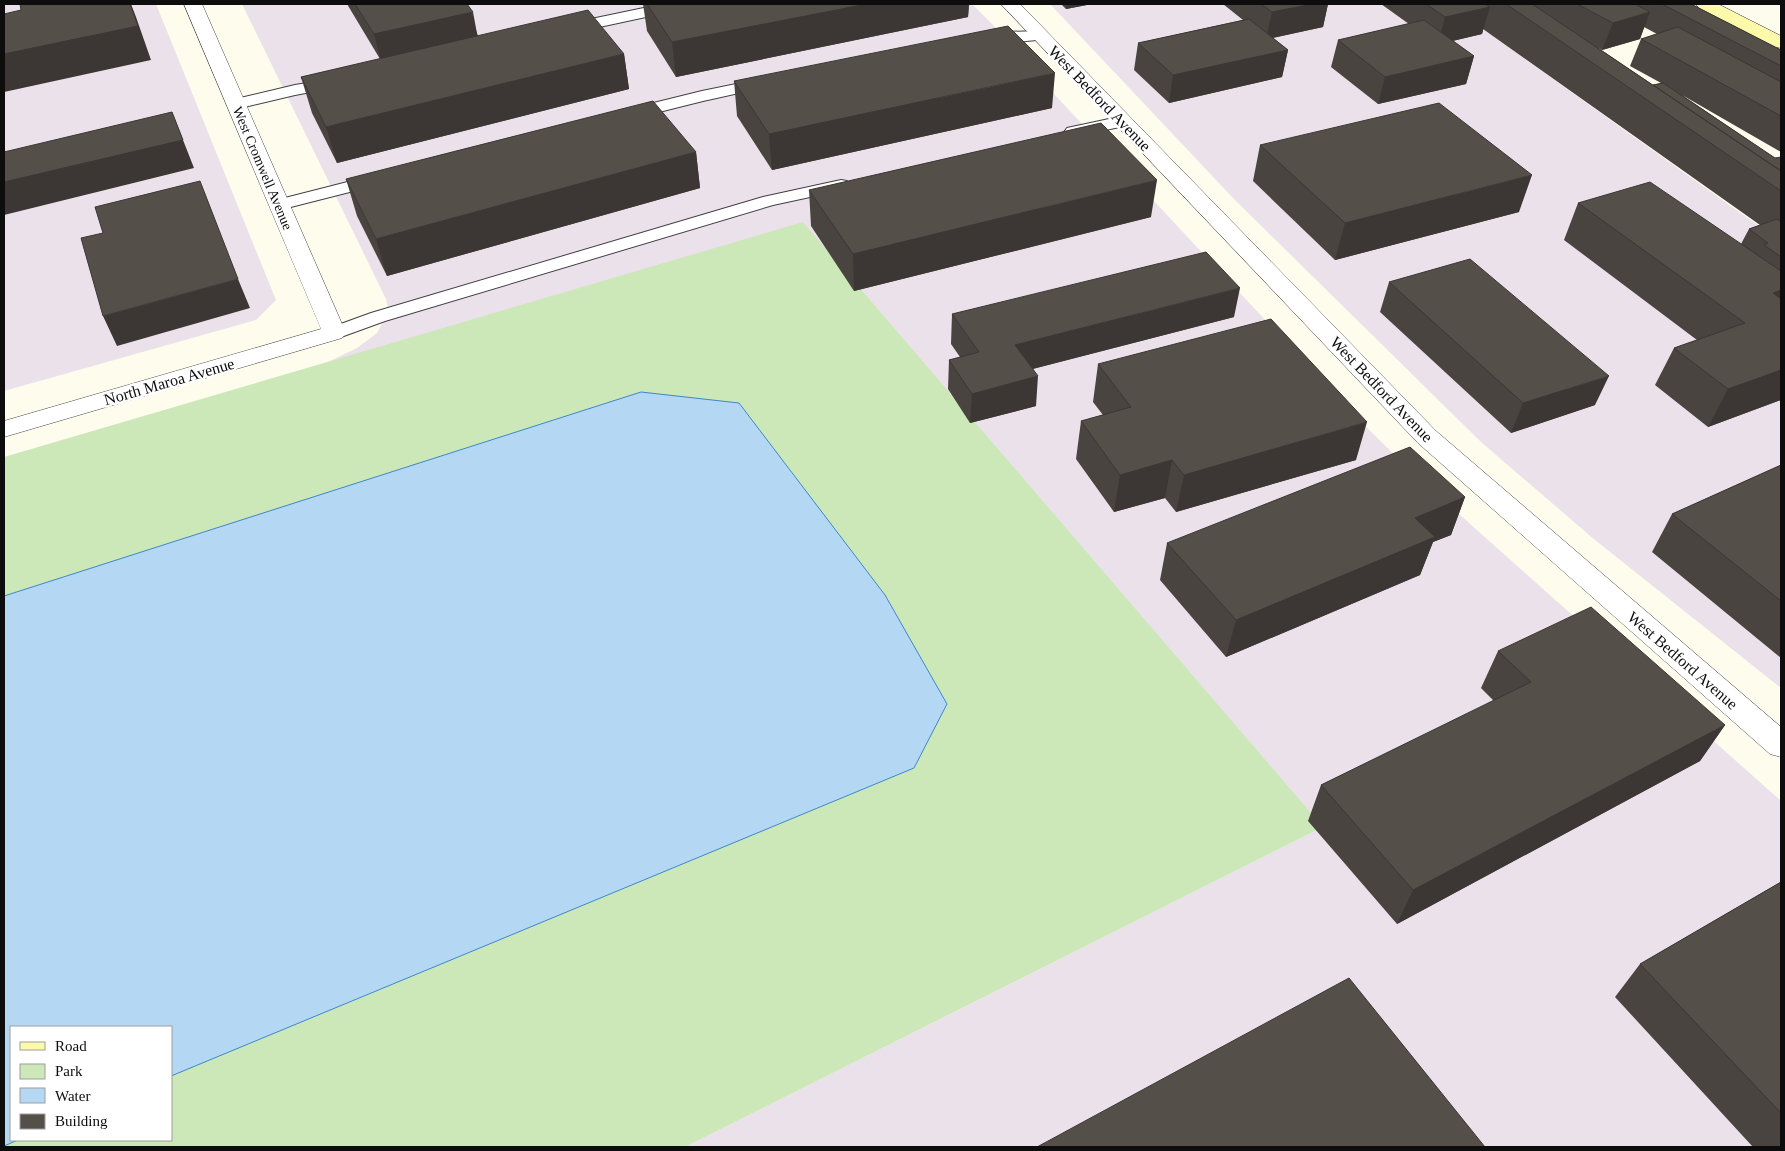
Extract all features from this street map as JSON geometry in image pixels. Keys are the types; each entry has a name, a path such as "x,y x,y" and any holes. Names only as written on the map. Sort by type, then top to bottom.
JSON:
{"street":[{"name":"West Cromwell Avenue","path":"193,4 334,333"},
{"name":"West Bedford Avenue","path":"1010,4 1427,437 1781,745"},
{"path":"1705,4 1781,43"},
{"name":"North Maroa Avenue","path":"4,428 334,333"}],"lane":[{"path":"550,34 683,4"},
{"path":"974,42 1004,37 1041,36"},
{"path":"236,104 294,90 350,80"},
{"path":"607,120 702,96 780,80"},
{"path":"1056,136 1123,121"},
{"path":"279,205 395,175"},
{"path":"334,333 388,314 769,201 855,182"}],"shaded area":[{"path":"4,4 156,4 276,300 256,320 4,391"},
{"path":"242,4 972,4 1003,35 1000,36 1351,412 1414,474 1781,801 1781,1147 685,1147 1323,827 330,361 357,348 377,333 386,316 388,308 386,299"},
{"path":"1050,4 1448,4 1781,242 1781,688 1595,540 1481,442 1234,199"}],"green space":[{"path":"803,222 1323,827 685,1147 4,1147 4,457"}],"water":[{"path":"641,392 739,403 885,595 947,704 914,768 172,1076 172,1026 10,1026 10,1141 16,1141 4,1146 4,596"}],"building":[{"path":"20,4 130,4 138,26 4,54 4,14 21,10"},
{"path":"355,4 467,4 473,12 374,34"},
{"path":"647,4 867,4 672,42"},
{"path":"1261,4 1313,4 1272,12"},
{"path":"1426,4 1485,4 1490,7 1445,17"},
{"path":"1506,4 1532,4 1781,171 1781,191"},
{"path":"1577,4 1635,4 1650,12 1613,23"},
{"path":"1662,4 1691,4 1781,50 1781,66"},
{"path":"588,10 624,54 326,127 301,77"},
{"path":"1249,19 1288,50 1173,75 1138,43"},
{"path":"1424,20 1474,56 1385,77 1338,40"},
{"path":"1008,26 1055,73 769,134 734,81"},
{"path":"1678,27 1781,82 1781,116 1641,39"},
{"path":"1663,83 1775,158 1781,157 1781,171 1653,85"},
{"path":"653,101 696,152 376,239 346,179"},
{"path":"1439,103 1532,175 1345,223 1260,145"},
{"path":"172,112 183,140 4,182 4,152"},
{"path":"1101,123 1157,180 853,254 809,190"},
{"path":"200,181 238,279 103,316 81,238 103,233 95,207"},
{"path":"1650,182 1781,271 1781,290 1773,293 1781,299 1781,370 1728,389 1674,348 1745,323 1578,203"},
{"path":"1777,219 1781,222 1781,257 1764,245 1768,243 1749,229"},
{"path":"1206,252 1240,288 1015,345 1038,376 972,394 949,360 979,352 952,314"},
{"path":"1470,259 1609,376 1523,403 1389,282"},
{"path":"1271,319 1367,422 1184,475 1172,460 1120,475 1081,421 1131,407 1098,364"},
{"path":"1410,447 1465,497 1415,518 1435,537 1236,620 1167,543"},
{"path":"1781,465 1781,601 1672,514"},
{"path":"1591,607 1725,725 1413,890 1321,785 1531,682 1498,651"},
{"path":"1781,882 1781,1113 1640,964"},
{"path":"1349,978 1485,1147 1037,1147"}]}
